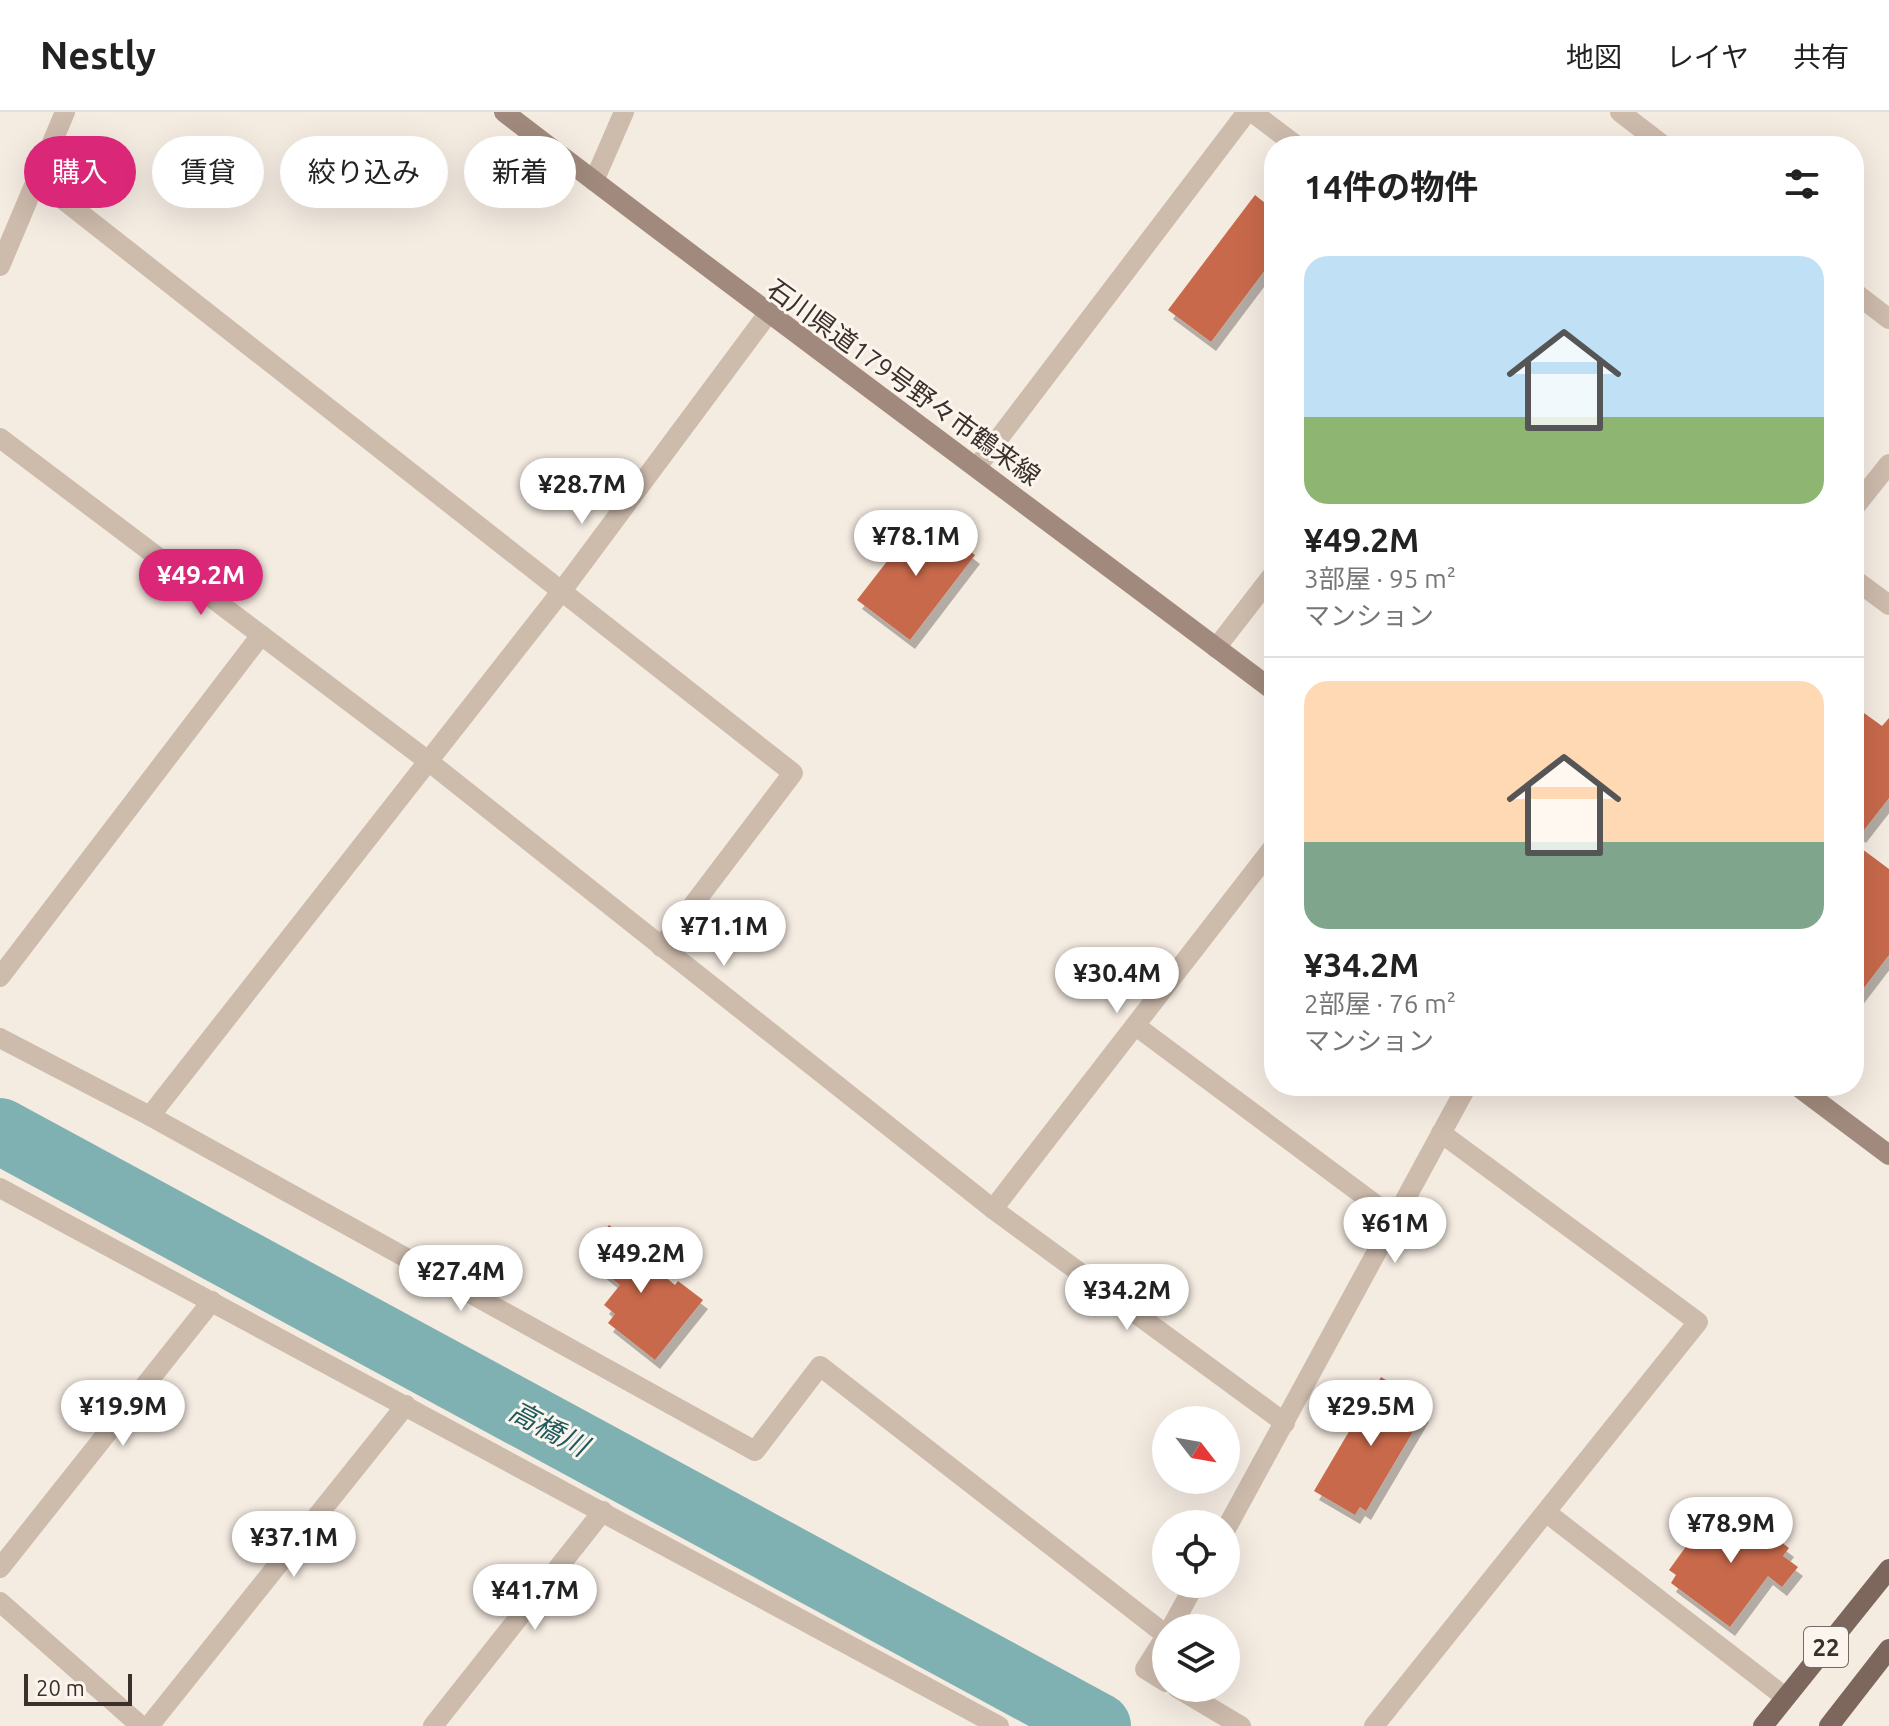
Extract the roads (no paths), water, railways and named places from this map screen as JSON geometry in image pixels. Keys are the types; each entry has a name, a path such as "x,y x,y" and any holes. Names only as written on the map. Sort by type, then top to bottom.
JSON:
{"main road":[{"name":"石川県道179号野々市鶴来線","path":"504,112 767,315 977,467 1264,684"},
{"path":"1810,1096 1889,1155"},
{"name":"22","path":"1763,1726 1889,1569"},
{"name":"22","path":"1829,1726 1889,1649"}],"street":[{"path":"55,136 65,112"},
{"path":"594,181 624,112"},
{"path":"977,467 1249,112 1283,136"},
{"path":"1620,112 1651,136"},
{"path":"0,266 26,208"},
{"path":"74,208 793,773 661,947"},
{"path":"1864,300 1889,319"},
{"path":"150,1116 561,592 767,315"},
{"path":"0,438 428,761 993,1209 1285,1423"},
{"path":"1864,495 1889,464"},
{"path":"1216,648 1264,586"},
{"path":"1864,586 1889,605"},
{"path":"0,977 261,635"},
{"path":"993,1209 1264,859"},
{"path":"1136,1026 1395,1219"},
{"path":"0,1038 150,1116 755,1451 820,1366 1152,1624"},
{"path":"1237,1510 1461,1096"},
{"path":"1374,1726 1698,1322 1441,1133"},
{"path":"0,1188 999,1726"},
{"path":"0,1568 212,1301"},
{"path":"149,1726 406,1405"},
{"path":"443,1723 603,1511"},
{"path":"1547,1513 1785,1697"},
{"path":"0,1602 141,1726"},
{"path":"1152,1658 1145,1669 1152,1673"},
{"path":"1201,1702 1241,1726"}],"waterway":[{"name":"高橋川","path":"0,1131 1098,1726"}]}
